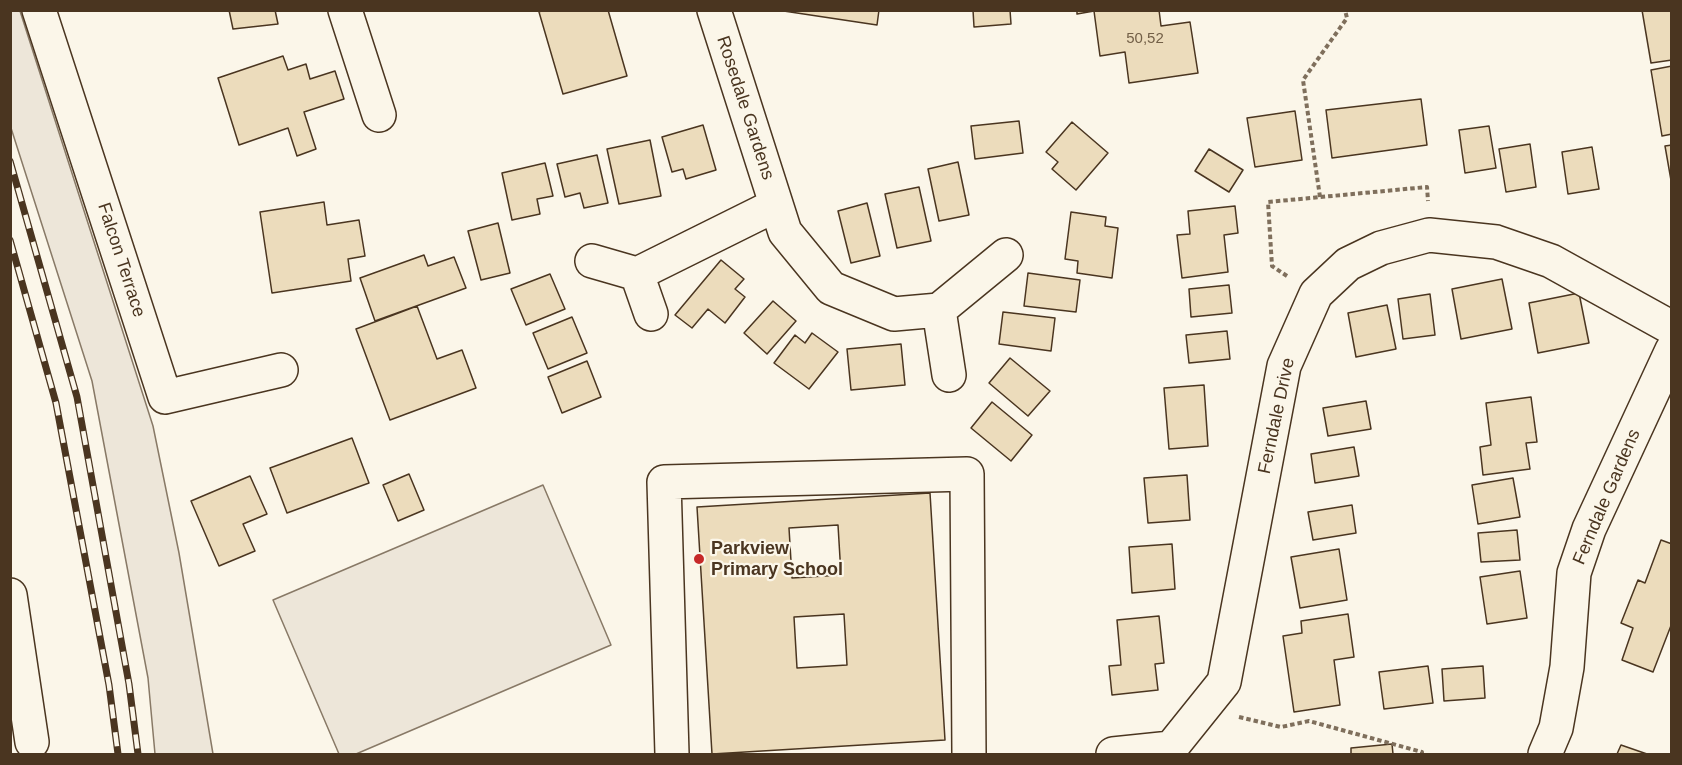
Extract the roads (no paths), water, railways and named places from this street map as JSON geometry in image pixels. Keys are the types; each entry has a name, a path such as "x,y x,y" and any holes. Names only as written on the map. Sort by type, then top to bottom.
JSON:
{"street":[{"name":"Falcon Terrace","path":"39,10 165,397 281,370"},
{"path":"345,10 379,115"},
{"name":"Rosedale Gardens","path":"714,10 785,232 831,288 894,314 939,310"},
{"name":"Rosedale Gardens","path":"637,274 776,205"},
{"name":"Ferndale Drive","path":"1113,754 1171,748 1224,682 1284,366 1316,294 1348,264 1381,248 1429,235 1496,242 1551,261 1671,328"},
{"path":"949,375 939,310 1006,255"},
{"path":"592,261 637,274 651,314"},
{"name":"Ferndale Gardens","path":"1545,754 1556,728 1567,667 1574,573 1589,530 1671,350"},
{"path":"672,754 664,482 967,474 969,754"},
{"path":"10,596 32,742"}],"railway":[{"path":"10,161 77,397 129,684 138,754"},
{"path":"10,240 56,403 109,685 118,754"}],"place":[{"name":"Parkview Primary School","path":"699,559"}]}
